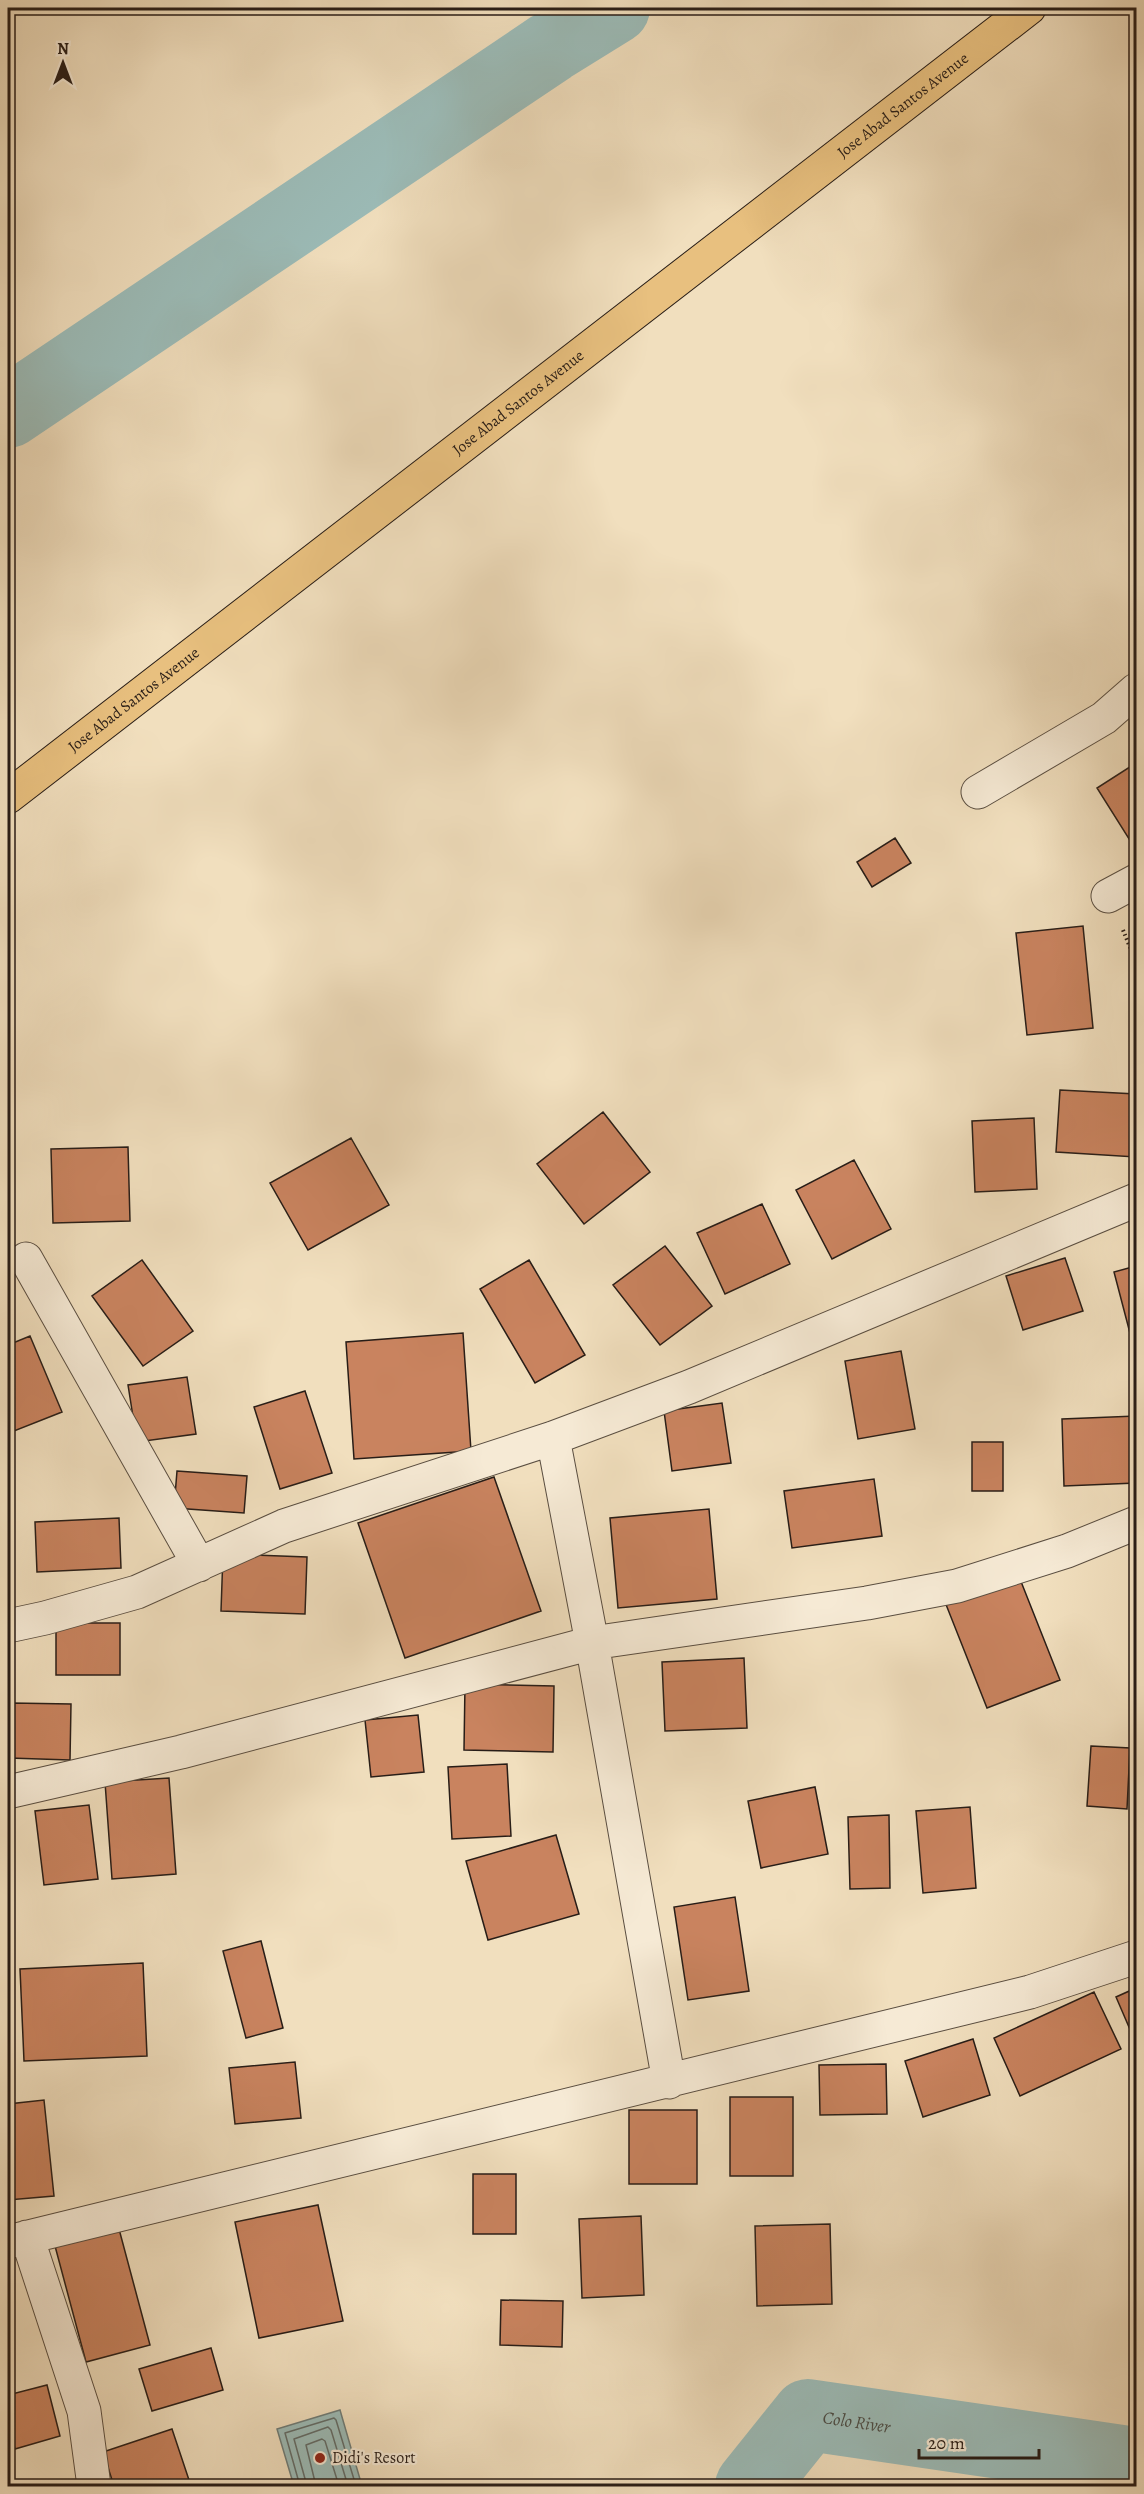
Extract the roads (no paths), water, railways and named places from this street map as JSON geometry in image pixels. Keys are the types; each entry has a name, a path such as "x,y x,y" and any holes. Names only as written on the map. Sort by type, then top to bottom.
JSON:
{"highway":[{"name":"Jose Abad Santos Avenue","path":"8,797 1029,8"}],"street":[{"path":"978,792 1104,718 1137,690"},
{"path":"8,1626 137,1592 284,1526 553,1438 689,1387 1137,1200"},
{"path":"26,1259 199,1565"},
{"path":"553,1438 592,1643 669,2082"},
{"path":"8,1792 181,1752 592,1643 867,1603 957,1586 1067,1551 1137,1523"},
{"path":"94,2487 84,2411 17,2240 1030,1992 1137,1957"}],"water":[{"name":"Didi's Resort","path":"340,2410 362,2486 294,2486 277,2429"}],"waterway":[{"path":"8,412 551,47 614,8"},
{"name":"Colo River","path":"751,2486 808,2415 1136,2463"}],"place":[{"name":"Didi's Resort","path":"320,2458"}]}
